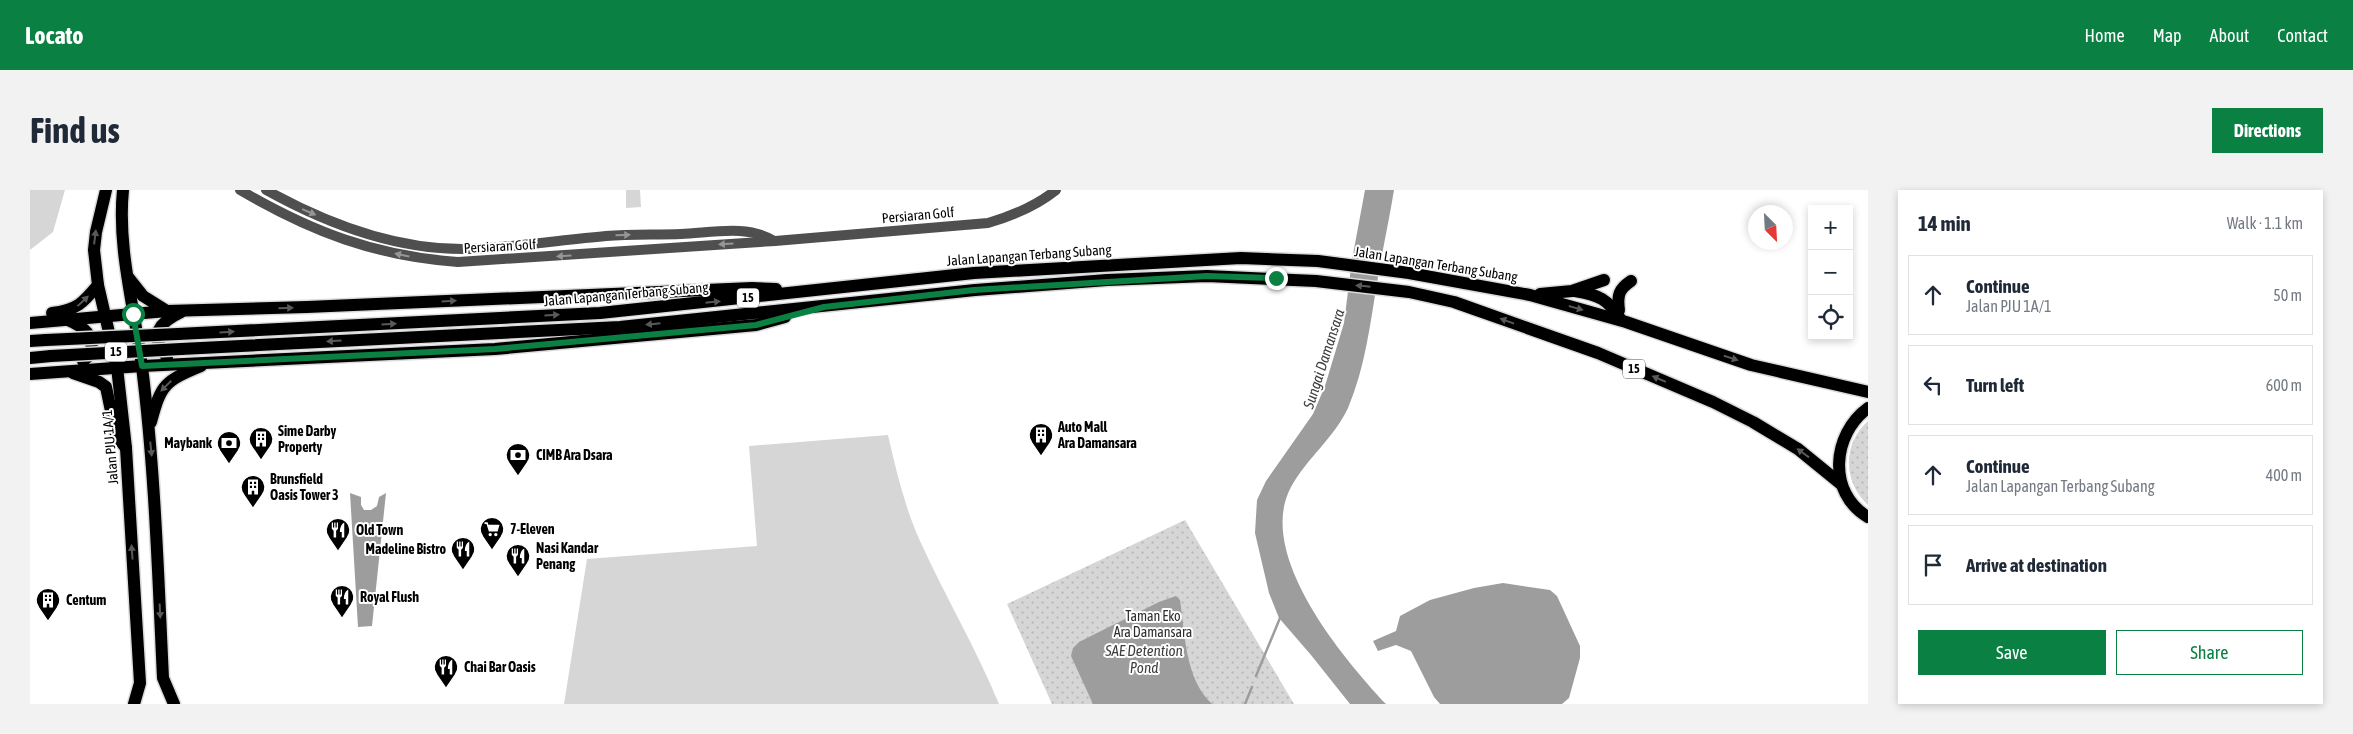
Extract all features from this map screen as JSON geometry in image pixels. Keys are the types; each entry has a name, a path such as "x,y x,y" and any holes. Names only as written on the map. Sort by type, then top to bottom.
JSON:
{"main road":[{"name":"Jalan PJU 1A/1","path":"106,190 96,232 94,250 98,285 118,367 126,448 140,683 134,704"},
{"path":"123,190 123,230 127,275 142,366 152,464 164,678 166,688 174,704"},
{"name":"Jalan Lapangan Terbang Subang","path":"30,341 600,313 820,291 964,274 1155,261 1241,258 1318,261 1409,273 1530,295 1622,317 1751,365 1868,392"},
{"path":"127,275 143,296 166,311"},
{"name":"15","path":"30,358 620,327 974,290 1108,280 1207,276 1316,281 1409,292 1454,302 1598,353 1712,402 1753,422 1798,449 1841,484 1853,504 1868,517"},
{"path":"1622,317 1618,295 1620,289 1631,281"},
{"path":"1530,295 1572,291 1605,284 1622,317"},
{"path":"30,315 67,311 78,306 98,285"},
{"path":"30,323 184,310 317,307 752,288 820,291"},
{"path":"1572,291 1602,298 1622,317"},
{"path":"30,374 118,367 505,348 756,325 824,307"},
{"path":"184,310 168,318 160,326 158,332 161,349 167,356 189,364"},
{"path":"65,371 86,360 91,354 93,347 91,339 83,326 68,320"},
{"path":"148,429 158,394 174,379 207,363"},
{"path":"65,371 99,382 106,387 116,435 126,448"},
{"name":"15","path":"1841,484 1838,466 1840,447 1847,430 1858,415 1868,408"}],"street":[{"name":"Persiaran Golf","path":"240,190 313,229 374,249 420,259 458,262 775,241 988,223 1010,217 1056,190"},
{"name":"Persiaran Golf","path":"266,190 299,208 373,236 401,244 470,249 609,236 736,232 758,233 775,241"},
{"path":"373,236 374,249"}],"green space":[{"path":"30,190 65,190 53,232 30,250"},
{"path":"626,190 640,190 641,207 626,208"},
{"path":"1868,421 1868,505 1854,485 1849,463 1854,441"},
{"path":"888,435 901,489 915,528 999,704 564,704 587,559 757,546 749,446"},
{"name":"Taman Eko Ara Damansara","path":"1185,520 1294,704 1052,704 1007,604"}],"water":[{"path":"1365,190 1394,190 1359,378 1342,419 1291,487 1283,514 1285,543 1294,573 1309,603 1348,660 1386,704 1350,704 1279,618 1269,593 1255,533 1257,500 1266,481 1313,414 1325,386 1344,323 1352,260"},
{"path":"350,493 361,497 361,505 364,510 371,510 377,506 379,497 386,493 372,626 358,627"},
{"path":"1503,583 1550,590 1557,596 1580,646 1580,658 1569,698 1562,704 1440,704 1434,697 1411,651 1396,645 1378,651 1373,641 1396,631 1400,616 1430,600 1474,588"},
{"name":"SAE Detention Pond","path":"1176,596 1180,600 1185,641 1191,669 1203,694 1212,704 1093,704 1071,656 1073,648 1079,642 1159,602"}],"waterway":[{"path":"1256,676 1280,618"},
{"path":"1245,704 1252,687"}],"place":[{"name":"Auto Mall Ara Damansara","path":"1041,456"},
{"name":"Sime Darby Property","path":"261,460"},
{"name":"Maybank","path":"229,464"},
{"name":"CIMB Ara Dsara","path":"518,476"},
{"name":"Brunsfield Oasis Tower 3","path":"253,508"},
{"name":"7-Eleven","path":"492,550"},
{"name":"Old Town","path":"338,551"},
{"name":"Madeline Bistro","path":"463,570"},
{"name":"Nasi Kandar Penang","path":"518,577"},
{"name":"Royal Flush","path":"342,618"},
{"name":"Centum","path":"48,621"},
{"name":"Chai Bar Oasis","path":"446,688"}],"route":[{"path":"133,314 142,366 495,349 756,325 824,307 974,290 1108,280 1207,276 1276,278"}],"water label":[{"name":"Sungai Damansara","path":"1324,359"}]}
